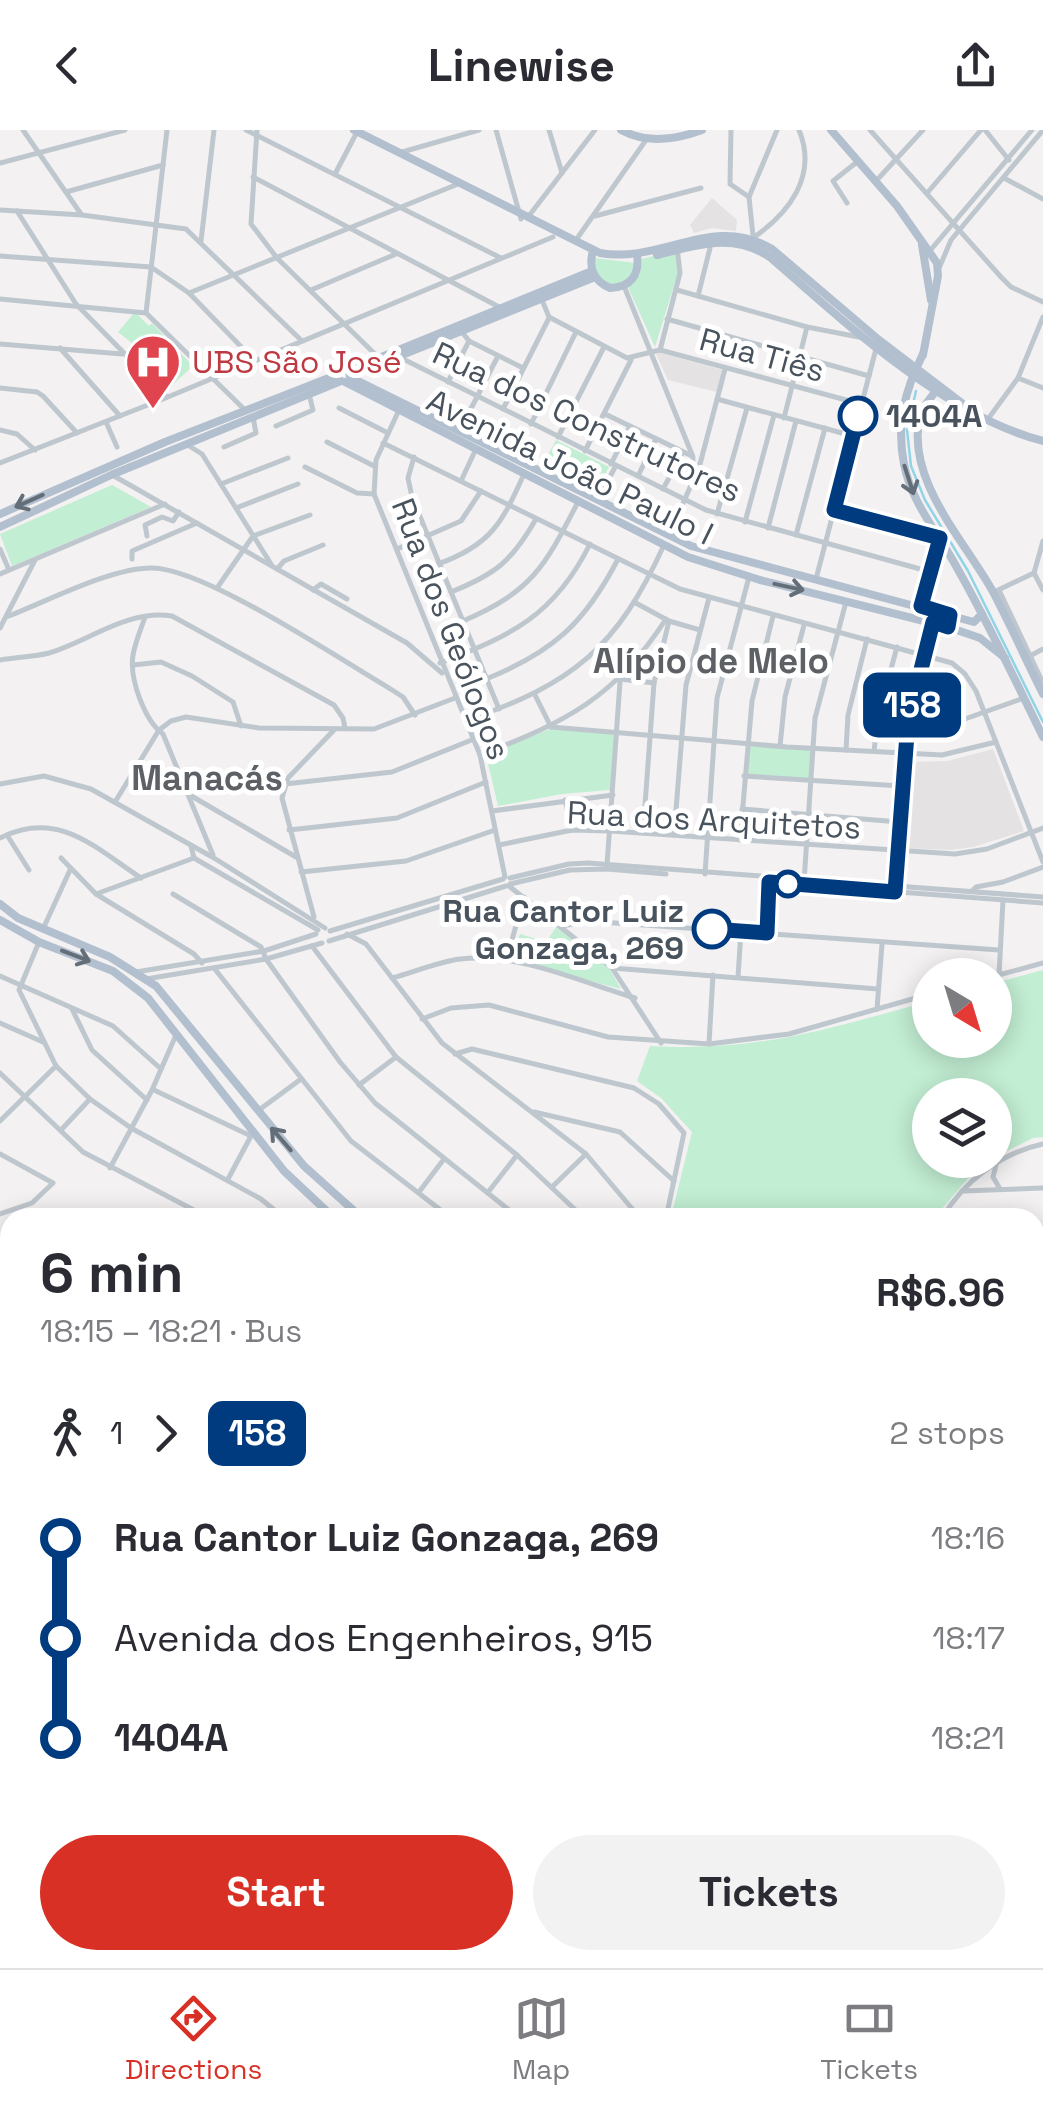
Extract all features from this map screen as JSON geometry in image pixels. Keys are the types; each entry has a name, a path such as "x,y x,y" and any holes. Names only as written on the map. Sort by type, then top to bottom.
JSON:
{"main road":[{"path":"620,130 646,140 702,130"},
{"path":"831,130 876,181 920,240 938,272 924,354 912,373 902,421 904,467 912,493 982,614 1043,737"},
{"path":"356,131 592,253"},
{"path":"523,217 553,237 592,253 638,257 710,236 753,238 772,250 868,335"},
{"path":"677,247 710,242 752,246 912,373 987,421 1043,441"},
{"path":"592,253 594,274 610,288 624,286 636,275 638,257"},
{"path":"927,254 931,304"},
{"path":"927,273 938,272"},
{"path":"382,360 399,357 503,312 542,300 594,274"},
{"path":"0,527 249,414 309,394 382,360 594,274"},
{"path":"0,514 346,377"},
{"name":"Avenida João Paulo I","path":"346,377 475,451 688,557 749,577 933,622 980,638 1005,658"},
{"path":"935,386 920,416 924,471 933,494 996,591 1043,694"},
{"name":"Avenida João Paulo I","path":"401,407 460,430 706,552 974,622 982,614"},
{"path":"948,627 950,615"},
{"path":"0,904 18,918 110,956 146,979 173,1005 304,1166 350,1208"},
{"path":"0,920 39,942 128,977 146,979"},
{"path":"39,942 46,930"},
{"path":"113,971 148,998 178,1032 252,1135 284,1172 325,1208"},
{"path":"238,1115 257,1111"},
{"path":"341,1208 342,1202"}],"street":[{"path":"23,130 82,214"},
{"path":"0,164 125,130"},
{"path":"146,313 167,130"},
{"path":"201,241 214,130"},
{"path":"246,130 501,258"},
{"path":"399,153 479,130"},
{"path":"496,130 523,217"},
{"path":"549,130 562,172"},
{"path":"523,217 595,130"},
{"path":"731,130 730,184 749,197"},
{"path":"753,238 749,197 776,130"},
{"path":"753,238 783,215 800,188 806,151 799,130"},
{"path":"870,130 1011,287 1043,302"},
{"path":"876,181 924,130"},
{"path":"927,193 983,130 1009,160 1011,166 1004,178"},
{"path":"938,272 958,227 1032,130"},
{"path":"927,254 1004,178 1043,130"},
{"path":"335,174 356,131"},
{"path":"256,132 251,224 278,258 382,360"},
{"path":"574,243 646,140"},
{"path":"846,202 832,181 858,161"},
{"path":"66,192 164,165"},
{"path":"253,177 503,312"},
{"path":"1004,178 1043,198"},
{"path":"190,293 458,184"},
{"path":"592,217 701,188"},
{"path":"0,210 82,214 186,229 302,342"},
{"path":"16,211 76,304 167,397"},
{"path":"0,463 553,237"},
{"path":"656,351 677,290 681,268 677,247"},
{"path":"698,296 710,248"},
{"path":"312,290 396,254"},
{"path":"0,256 152,267 190,293 254,360"},
{"path":"467,720 535,694 598,650 650,575 686,500 694,471 693,457 656,351 624,286"},
{"path":"677,290 763,311 808,327 868,335"},
{"path":"0,300 146,313 249,414 256,434 224,448"},
{"path":"542,300 549,317 632,359 656,351"},
{"path":"503,409 549,317"},
{"path":"987,421 1018,378 1043,317"},
{"path":"667,320 869,376"},
{"path":"784,418 808,327"},
{"path":"462,332 469,340 523,368"},
{"path":"531,424 576,332"},
{"path":"448,382 469,340"},
{"path":"816,580 878,343"},
{"path":"0,344 125,354"},
{"path":"558,437 604,346"},
{"path":"60,348 120,416"},
{"name":"Rua Tiês","path":"656,351 861,404"},
{"path":"460,430 498,356"},
{"name":"Rua dos Construtores","path":"399,357 716,514 932,572"},
{"path":"585,451 632,359"},
{"path":"694,471 700,464 725,369"},
{"path":"1018,378 1043,388"},
{"path":"0,388 43,396 77,433"},
{"path":"276,426 313,410 309,394"},
{"path":"718,399 853,436"},
{"name":"Rua dos Geólogos","path":"401,407 374,466 374,494 480,755 507,882"},
{"path":"339,408 388,433"},
{"path":"716,514 746,408"},
{"path":"604,414 693,457"},
{"path":"745,522 774,415"},
{"path":"768,528 796,421"},
{"path":"106,422 117,447"},
{"path":"598,500 630,426"},
{"path":"796,535 825,428"},
{"path":"0,430 17,434 34,450"},
{"path":"202,438 202,454"},
{"path":"638,476 656,439"},
{"path":"851,444 859,441"},
{"path":"327,442 374,466"},
{"path":"384,443 650,575 741,608 897,646 959,668 971,681 985,713 1043,864 1003,882 976,887 972,894"},
{"path":"186,444 202,454 275,568"},
{"path":"460,481 475,451"},
{"path":"663,489 683,452"},
{"path":"414,457 409,486 498,709"},
{"path":"221,484 288,458"},
{"path":"136,465 132,477 137,487"},
{"path":"305,466 357,494 374,494"},
{"path":"438,564 493,534 524,474"},
{"path":"111,475 407,643 420,648 433,644"},
{"path":"236,508 298,484"},
{"path":"397,549 464,518 481,491"},
{"path":"462,622 502,603 532,580 578,502"},
{"path":"0,574 166,504"},
{"path":"834,510 940,538 918,618"},
{"path":"147,536 145,524 162,518 174,521 180,512"},
{"path":"216,588 253,536 310,515"},
{"path":"451,592 486,578 507,562 536,519"},
{"path":"132,559 132,551 198,522"},
{"path":"1034,574 1043,541"},
{"path":"440,663 506,636 540,615 577,570 590,544"},
{"path":"275,568 322,545"},
{"path":"0,550 8,570"},
{"path":"486,679 531,659 560,640 594,602 618,559"},
{"path":"0,628 35,560"},
{"path":"6,617 128,570 167,569 216,588 398,694 414,715"},
{"path":"996,591 1034,574"},
{"path":"1034,574 1043,590"},
{"path":"705,876 722,676 749,577"},
{"path":"314,590 321,584 346,599"},
{"path":"674,835 686,685 709,598"},
{"path":"804,882 818,698 847,600"},
{"path":"634,602 667,620 700,630"},
{"path":"0,660 48,653 158,614 187,622 334,706 344,718 345,728"},
{"path":"145,616 133,665 140,694 214,858"},
{"path":"740,840 755,682 773,616"},
{"path":"480,755 550,726 588,704 620,679 667,620"},
{"path":"643,832 654,683 667,620"},
{"path":"895,889 908,721 933,622"},
{"path":"780,746 785,697 804,625"},
{"path":"846,750 848,715 867,639"},
{"path":"407,643 448,680"},
{"path":"874,751 878,717 897,646"},
{"path":"1043,650 1028,657 1043,683"},
{"path":"133,665 160,662 192,676 232,702 242,726"},
{"path":"620,679 654,683"},
{"path":"607,866 620,679"},
{"path":"535,694 550,726"},
{"path":"115,802 159,730 171,721 186,717 242,726 382,728 455,698"},
{"path":"908,721 948,725 1024,698"},
{"path":"550,726 905,754 960,753 996,742"},
{"path":"326,942 308,901 282,807 285,784 292,773 334,730"},
{"path":"285,784 392,772 474,739"},
{"path":"0,784 44,776 91,789 214,858 322,931 326,942"},
{"path":"744,776 902,786"},
{"path":"290,830 397,818 486,782"},
{"path":"186,793 296,857"},
{"path":"492,811 612,795"},
{"path":"565,800 572,830"},
{"path":"742,809 899,822"},
{"path":"29,870 4,837 35,826 70,832 141,878"},
{"name":"Rua dos Arquitetos","path":"499,845 572,830 897,852 970,852 1043,828"},
{"path":"301,872 406,861 496,830"},
{"path":"191,846 194,858 315,920"},
{"path":"61,858 96,894 194,954 202,963"},
{"path":"96,894 194,858"},
{"path":"146,979 312,946 478,889 569,864 1041,901"},
{"path":"507,882 607,866"},
{"path":"46,930 70,870"},
{"path":"769,881 895,889"},
{"path":"767,933 769,881"},
{"path":"507,882 612,968 661,1043"},
{"path":"516,891 519,882"},
{"path":"174,894 265,955 359,1086 393,1119 508,1208"},
{"path":"972,894 1041,901"},
{"path":"506,962 524,897"},
{"path":"998,958 1002,900"},
{"path":"303,917 308,901"},
{"path":"563,926 588,920 999,950"},
{"path":"136,972 265,955 322,931 361,927"},
{"path":"361,927 366,944 422,1019 455,1054 586,1154 632,1208"},
{"path":"738,978 741,930"},
{"path":"348,934 366,944"},
{"path":"39,942 20,987 56,1066 90,1099 131,1128 272,1208"},
{"path":"877,1009 882,944"},
{"path":"312,946 396,1057 518,1155 574,1208"},
{"path":"392,978 457,959 506,962 635,998"},
{"path":"1012,972 1043,963"},
{"path":"214,968 351,1140 439,1208"},
{"path":"612,968 878,989"},
{"path":"709,1044 712,975"},
{"path":"0,976 121,1031 161,1069"},
{"path":"422,1019 451,1008 489,1005 608,1037 709,1044 789,1034 912,999"},
{"path":"72,1008 92,1050 148,1100"},
{"path":"0,1023 46,1043"},
{"path":"110,1168 148,1100 178,1032"},
{"path":"455,1054 472,1049 634,1088 665,1109 684,1133 668,1208"},
{"path":"359,1086 396,1057"},
{"path":"0,1120 56,1066"},
{"path":"0,1073 83,1152 188,1208"},
{"path":"257,1111 301,1079"},
{"path":"152,1090 252,1135 228,1180"},
{"path":"61,1130 90,1099"},
{"path":"532,1112 620,1132 674,1181"},
{"path":"1012,1156 1043,1144"},
{"path":"0,1154 53,1183 32,1203 17,1208"},
{"path":"553,1186 586,1154"},
{"path":"490,1191 518,1155"},
{"path":"419,1192 445,1158"},
{"path":"949,1208 978,1178"},
{"path":"994,1178 1000,1189"},
{"path":"962,1191 1043,1188"}],"shaded area":[{"path":"712,198 737,220 736,231 712,228 694,233 690,225"},
{"path":"656,354 723,370 717,392 668,380"},
{"path":"993,749 1024,831 973,847 903,848 908,762 948,761"}],"green space":[{"path":"676,250 679,269 655,347 628,287 640,274 642,259"},
{"path":"594,258 636,263 628,279 611,285 596,275"},
{"path":"135,312 149,326 152,323 193,366 170,387 131,347 142,334 132,343 118,332"},
{"path":"556,440 609,467 595,494 542,467"},
{"path":"112,485 151,507 12,566 0,534"},
{"path":"550,729 615,734 610,790 498,806 486,755"},
{"path":"747,744 812,748 810,779 744,776"},
{"path":"557,926 610,970 621,989 510,960 520,934 546,942"},
{"path":"1043,970 1043,1137 1012,1148 1012,1078 912,1078 912,1178 968,1178 943,1208 673,1208 692,1132 661,1098 637,1081 650,1046 759,1042 912,1006 912,1058 1012,1058 1012,978"}],"waterway":[{"path":"916,391 907,430 911,466 925,500 968,571 1043,722"}],"bus line":[{"name":"158","path":"712,929 767,933 769,882 895,892 908,721 933,622 948,627 950,615 921,606 940,538 834,510 858,416"}],"place":[{"name":"UBS São José","path":"153,411"},
{"name":"1404A","path":"858,416"},
{"name":"Rua Cantor Luiz Gonzaga, 269","path":"712,929"}],"district":[{"name":"Alípio de Melo","path":"711,661"},
{"name":"Manacás","path":"207,778"}]}
